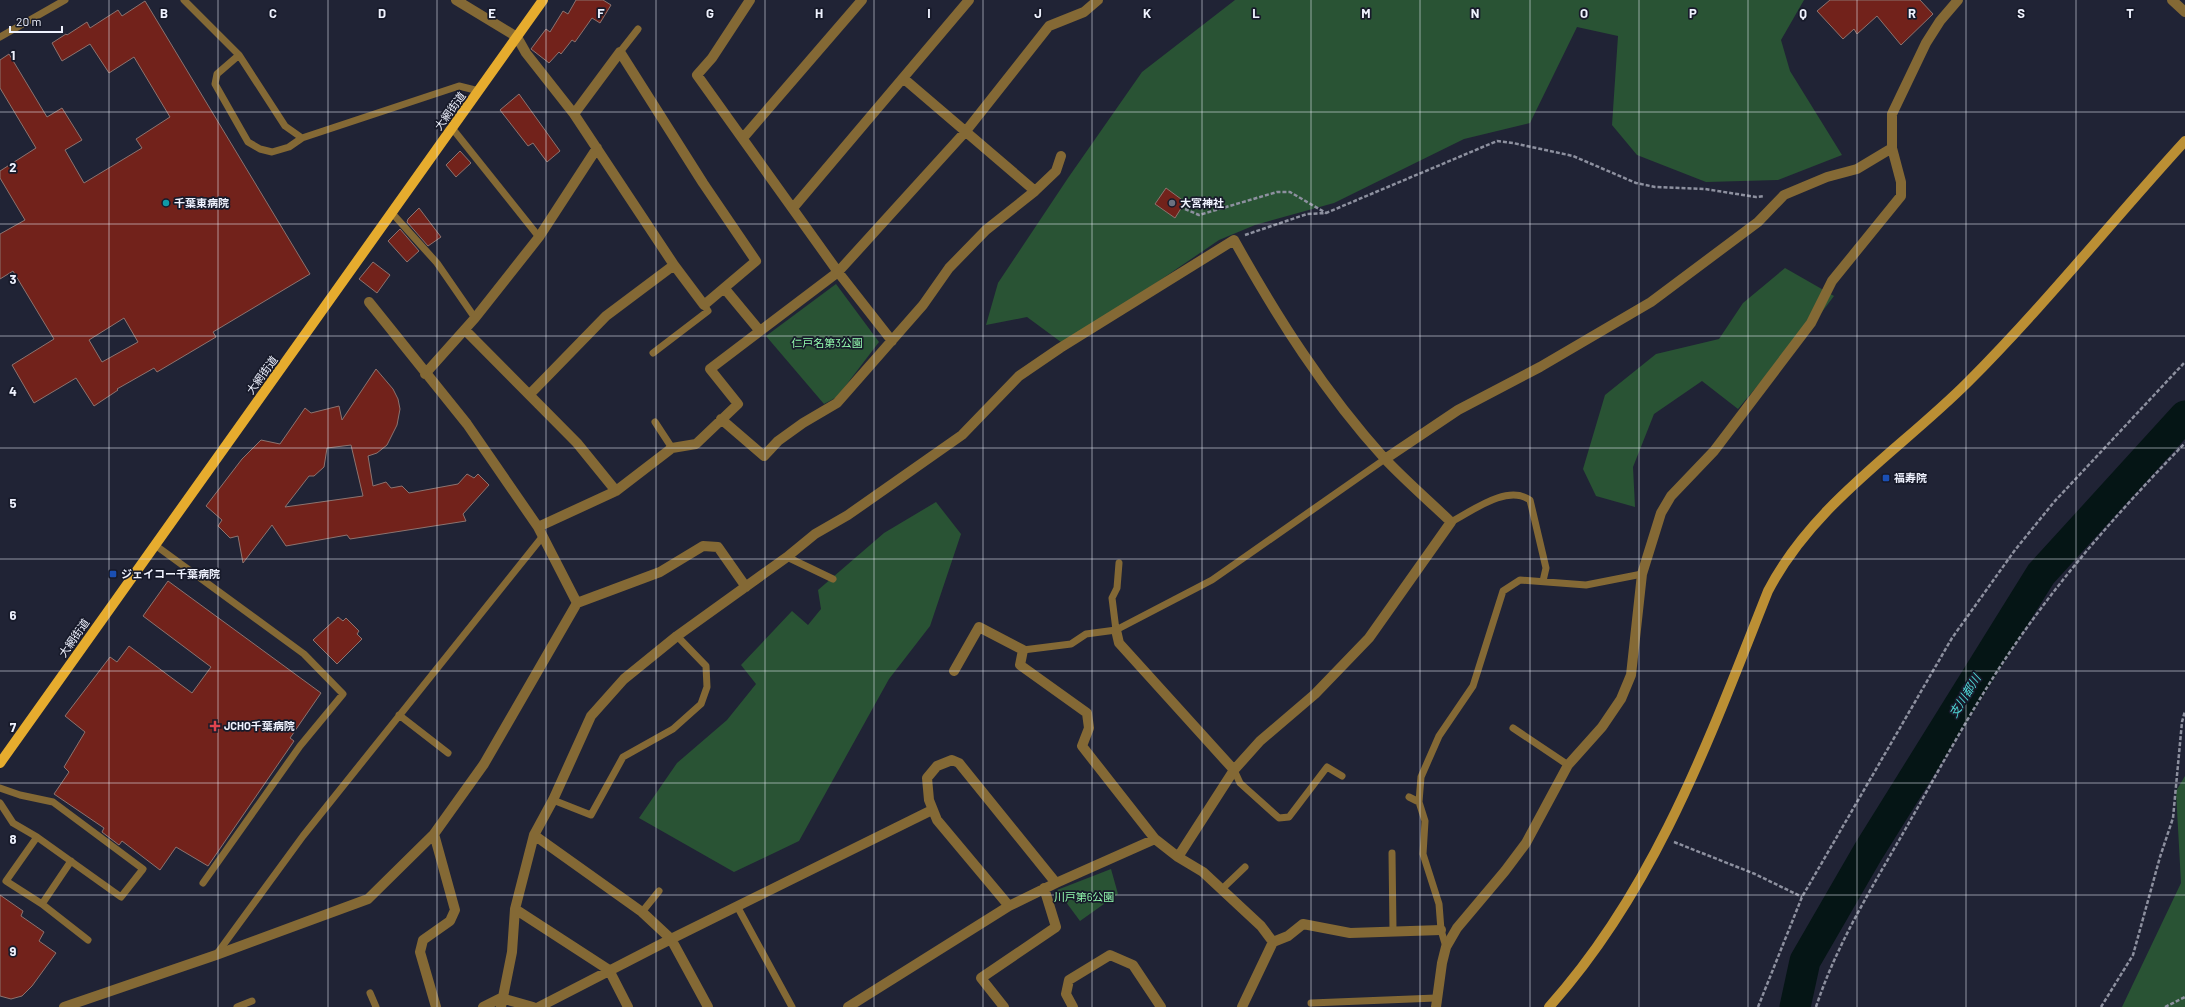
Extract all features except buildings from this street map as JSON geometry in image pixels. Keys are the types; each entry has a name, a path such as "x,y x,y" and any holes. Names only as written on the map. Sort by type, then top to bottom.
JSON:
{"main road":[{"name":"大網街道","path":"0,763 543,0"}],"street":[{"path":"456,0 517,37 526,53 574,114 674,265 704,305 725,289 756,261 703,183 620,52 574,114"},
{"path":"750,0 712,58 697,76 744,138 838,272 892,342"},
{"path":"744,138 862,0"},
{"path":"793,208 969,0"},
{"path":"541,531 616,492 672,448 696,444 738,404 710,369 759,330 838,272 966,131 1049,26 1084,12 1098,0"},
{"path":"1436,1002 1446,947 1457,928 1505,871 1526,843 1568,765 1602,727 1621,699 1631,675 1642,574 1661,514 1671,496 1714,451 1811,323 1832,281 1901,196 1901,182 1892,148 1892,114 1905,84 1926,43 1940,21 1958,0"},
{"path":"2172,0 2185,12"},
{"path":"903,78 1035,191"},
{"path":"1549,1007 1586,962 1614,922 1639,883 1664,838 1695,773 1768,591 1781,566 1798,543 1848,490 1966,384 2007,342 2185,141"},
{"path":"425,374 475,318 539,237 597,148"},
{"path":"1385,459 1458,410 1540,367 1651,302 1758,222 1784,195 1827,177 1857,169 1892,148"},
{"path":"721,419 764,456 778,441 803,423 837,403 923,305 949,268 986,230 1035,191 1056,171 1061,156"},
{"path":"501,1002 512,952 515,909 534,835 553,800 591,716 624,679 677,636 787,557 815,534 848,515 962,435 1019,376 1060,348 1234,240 1284,327 1340,405 1385,459 1451,522 1432,552 1369,638 1315,694 1260,741 1234,770 1178,857"},
{"path":"530,394 606,316 674,265"},
{"path":"725,289 759,330"},
{"path":"369,302 425,374 467,424 541,531 577,603"},
{"path":"465,330 577,443 616,492"},
{"path":"64,1007 216,955 368,899 434,834 484,764 577,603 660,572 703,546 718,547 746,587"},
{"path":"954,671 979,628 1023,650 1020,666 1087,713 1089,728 1082,746 1155,839 1178,857 1203,872 1261,926 1274,942"},
{"path":"1116,630 1119,643 1234,770"},
{"path":"1009,906 960,849 932,810 927,778 937,766 952,760 959,763 1056,883"},
{"path":"539,1007 609,970 932,810"},
{"path":"434,834 455,910 450,920 423,940 420,952 436,1007"},
{"path":"534,835 642,912 671,939 708,1007"},
{"path":"848,1007 1009,906 1044,888 1155,839"},
{"path":"1004,1007 981,978 1056,927 1044,888"},
{"path":"515,909 609,970 628,1007"},
{"path":"1242,1007 1274,942 1288,936 1303,924 1350,933 1393,930 1441,930"},
{"path":"1073,1007 1066,994 1069,980 1110,954 1133,964 1161,1007"},
{"path":"483,1007 501,1002 533,1007"}],"lane":[{"path":"0,37 65,0"},
{"path":"184,0 238,55 285,126 302,138"},
{"path":"620,52 638,29"},
{"path":"238,55 217,74 215,84 248,142 260,149 272,152 289,147 302,138 460,86 479,91"},
{"path":"452,128 539,237"},
{"path":"392,214 437,263 475,318"},
{"path":"653,353 708,311 704,305"},
{"path":"655,422 672,448"},
{"path":"1023,650 1071,644 1086,634 1116,630 1212,580 1385,459"},
{"path":"1451,522 1502,496 1524,496 1530,500 1546,568 1544,581"},
{"path":"216,955 303,836 399,715 541,531"},
{"path":"155,545 304,654 343,694 300,746 203,883"},
{"path":"787,557 833,579"},
{"path":"1116,630 1112,598 1117,588 1119,563"},
{"path":"1446,947 1441,930 1439,904 1423,854 1425,821 1419,802 1422,777 1439,736 1473,686 1503,591 1520,580 1586,585 1642,574"},
{"path":"553,800 591,816 623,757 673,729 701,704 707,687 706,666 677,636"},
{"path":"399,715 448,753"},
{"path":"1514,728 1568,765"},
{"path":"1234,770 1240,783 1279,818 1289,817 1326,767 1342,776"},
{"path":"0,788 20,795 53,802 143,869 121,897 37,837 13,823 0,804"},
{"path":"1409,797 1419,802"},
{"path":"37,837 6,881 42,904 88,940"},
{"path":"1392,853 1393,930"},
{"path":"42,904 71,861"},
{"path":"1222,890 1244,867"},
{"path":"642,912 659,891"},
{"path":"737,906 792,1007"},
{"path":"370,993 376,1007"},
{"path":"237,1007 252,1001"},
{"path":"1311,1003 1436,1002"}],"path":[{"path":"1234,240 1263,228 1307,214 1326,213 1497,141 1514,143 1573,156 1636,183 1655,187 1705,189 1756,197 1784,195"},
{"path":"1185,209 1199,215 1277,192 1290,192 1326,213"},
{"path":"1758,1007 1802,897 1952,638 2015,550 2054,502 2185,362"},
{"path":"1816,1007 1828,972 1855,919 1970,715 2014,646 2065,576 2105,529 2185,443"},
{"path":"2101,1007 2133,955 2160,857 2173,818 2182,722 2185,711"},
{"path":"1664,838 1755,874 1802,897"},
{"path":"2165,1007 2185,997"}],"green space":[{"path":"1235,0 1804,0 1781,40 1790,71 1842,155 1778,180 1706,182 1637,155 1612,125 1618,36 1577,27 1530,123 1464,139 1334,203 1255,225 1219,240 1065,345 1027,317 986,325 998,283 1068,178 1142,72"},
{"path":"1785,268 1834,296 1803,337 1774,366 1738,409 1702,381 1654,414 1633,467 1635,507 1596,496 1583,469 1605,395 1656,354 1719,339 1743,303"},
{"name":"仁戸名第3公園","path":"836,284 879,342 837,397 824,404 766,336"},
{"path":"936,502 961,534 930,626 889,679 799,841 734,872 639,818 677,763 727,720 756,684 741,665 792,611 808,625 821,609 818,590 884,533"},
{"path":"2185,776 2185,1007 2122,1007 2181,883 2176,791"},
{"name":"川戸第6公園","path":"1111,869 1118,894 1080,921 1057,890"}],"waterway":[{"name":"支川都川","path":"1795,1007 1805,961 1868,852 2041,574 2185,416"}],"place":[{"name":"千葉東病院","path":"166,203"},
{"name":"大宮神社","path":"1172,203"},
{"name":"福寿院","path":"1886,478"},
{"name":"ジェイコー千葉病院","path":"113,574"},
{"name":"JCHO千葉病院","path":"215,726"}]}
